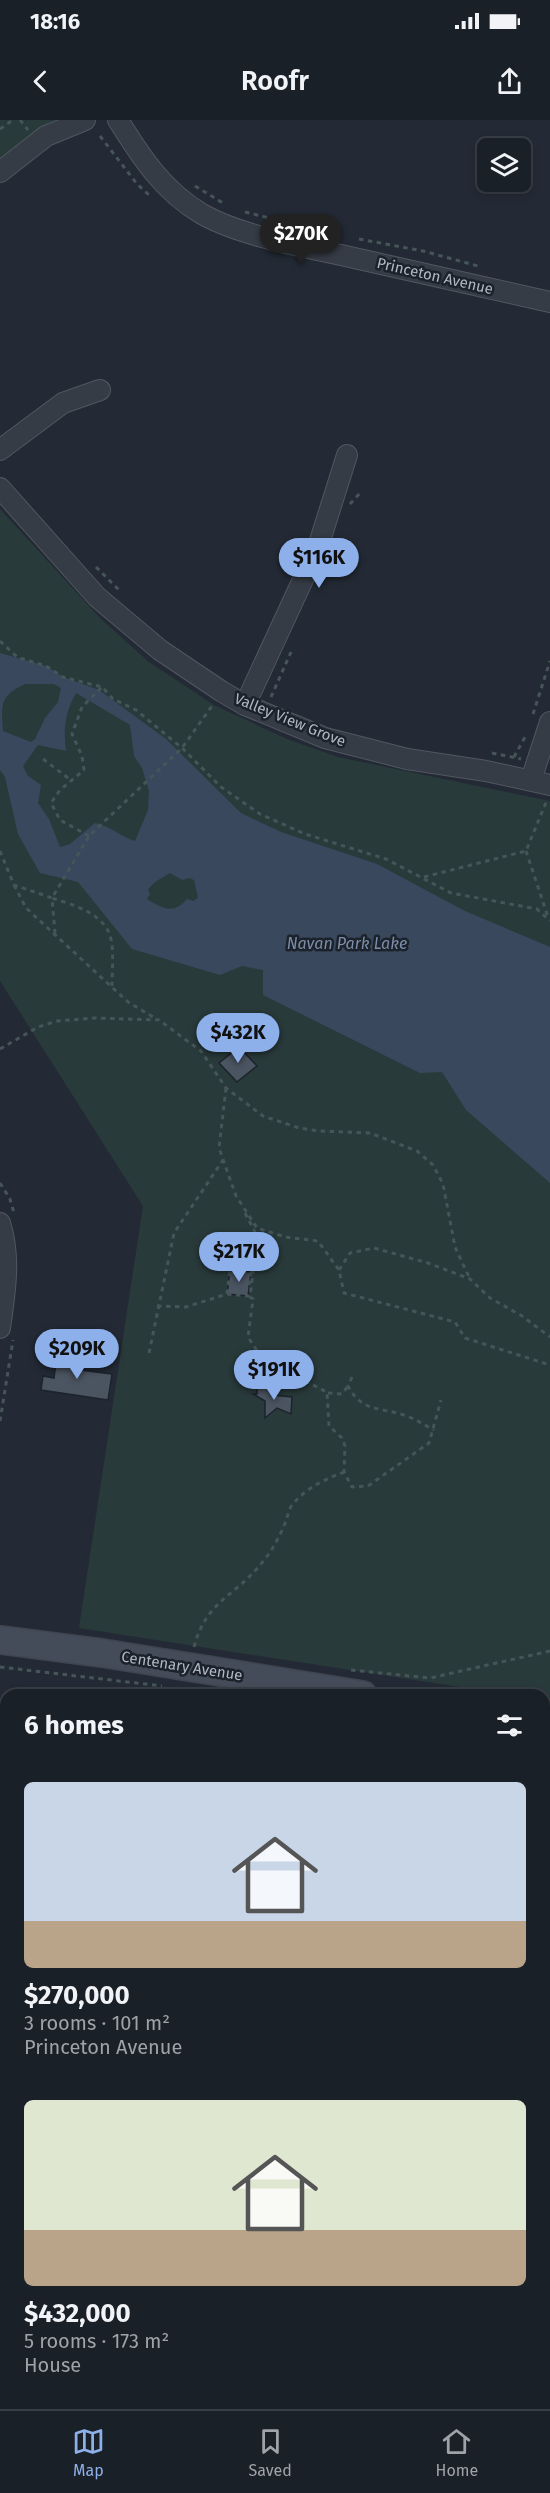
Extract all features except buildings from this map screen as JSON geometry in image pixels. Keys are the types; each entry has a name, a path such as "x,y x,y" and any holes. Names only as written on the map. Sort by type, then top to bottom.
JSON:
{"street":[{"name":"Princeton Avenue","path":"120,124 159,180 202,214 228,225 291,244 550,302"},
{"path":"0,172 46,136 88,129"},
{"path":"0,450 63,403 100,390"},
{"path":"245,705 318,547 347,455"},
{"name":"Valley View Grove","path":"0,488 97,597 160,650 245,705 325,738 407,759 486,771 540,783"},
{"path":"540,783 550,722"},
{"path":"0,1223 7,1255 7,1282 0,1328"},
{"name":"Centenary Avenue","path":"0,1641 102,1653 326,1689"}],"path":[{"path":"0,129 13,120"},
{"path":"88,129 100,136 120,124"},
{"path":"188,182 231,208"},
{"path":"242,211 338,235"},
{"path":"349,237 423,251 484,268"},
{"path":"0,641 17,657 46,666 63,677 102,687 112,699 136,710 182,748 221,787 260,814 305,834 386,859 451,892 537,909 549,919"},
{"path":"530,724 550,662"},
{"path":"89,836 60,820 51,803 60,790 84,770 82,756 72,734 82,707 102,687"},
{"path":"55,934 52,898 89,836 182,748 221,691"},
{"path":"514,757 526,735"},
{"path":"43,759 72,781"},
{"path":"549,919 526,851 550,792"},
{"path":"0,851 26,908 128,1002 159,1020 201,1051 226,1088 263,1116 281,1123 319,1131 370,1133 417,1151 433,1165 443,1184 455,1247 470,1279 490,1298 522,1316 550,1337"},
{"path":"424,877 526,851"},
{"path":"14,885 82,909 100,920 111,938 112,986"},
{"path":"0,1049 38,1027 57,1021 95,1018 159,1020"},
{"path":"226,1088 219,1148 236,1196 260,1239 258,1269 253,1271 251,1279"},
{"path":"149,1353 174,1233 223,1160"},
{"path":"236,1196 257,1228 285,1237 318,1241 339,1270 344,1293 455,1322 465,1338 550,1365"},
{"path":"339,1270 350,1253 375,1248 428,1263 470,1279"},
{"path":"227,1294 230,1270 251,1272 250,1297 253,1299 248,1337 263,1360 327,1392 342,1394 352,1377"},
{"path":"157,1306 186,1307 227,1294 248,1296 250,1290"},
{"path":"348,1386 355,1398 374,1409 406,1415 434,1430"},
{"path":"327,1392 328,1425 342,1437 345,1446 344,1472 352,1487 368,1486 429,1443 441,1400"},
{"path":"195,1646 199,1628 218,1603 252,1573 266,1557 286,1522 291,1506 314,1484 344,1472"},
{"path":"341,1669 430,1678 550,1651"},
{"path":"0,1667 173,1688"}],"shaded area":[{"path":"0,120 54,120 0,160"},
{"path":"0,509 100,618 149,662 214,705 287,739 338,757 550,801 550,1689 473,1689 79,1628 143,1206 0,981"}],"water":[{"name":"Navan Park Lake","path":"0,653 46,666 63,677 99,690 166,739 241,813 281,832 377,864 465,911 550,947 550,1183 466,1110 442,1072 420,1073 263,995 263,970 242,966 220,975 132,949 78,882 40,873 18,834 5,777 0,770","holes":["25,684 54,684 61,688 58,702 45,718 35,739 31,742 3,731 2,707 4,702 11,693","76,693 130,725 134,756 142,768 149,791 148,810 135,841 95,823 70,844 60,847 49,819 38,803 41,785 28,776 23,766 38,745 66,751 66,721 69,707","170,873 182,880 189,878 194,880 198,898 193,901 187,899 172,909 162,907 147,899 150,894 148,889"]}]}
